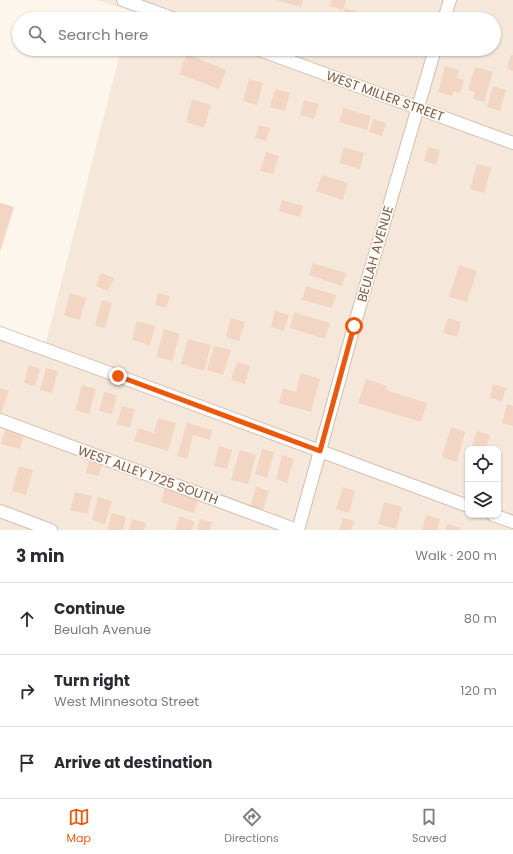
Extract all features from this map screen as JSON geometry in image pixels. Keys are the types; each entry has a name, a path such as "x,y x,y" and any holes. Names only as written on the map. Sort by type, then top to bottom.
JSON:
{"street":[{"path":"123,0 156,12"},
{"path":"446,12 450,0"},
{"name":"WEST MILLER STREET","path":"276,56 513,143"},
{"name":"BEULAH AVENUE","path":"297,530 354,326 433,56"},
{"path":"0,333 465,505"},
{"name":"WEST ALLEY 1725 SOUTH","path":"0,420 297,530"},
{"path":"0,511 52,530"},
{"path":"501,518 513,522"}],"shaded area":[{"path":"97,0 513,0 513,530 0,530 0,338 43,354 119,56 501,56 501,12 131,12"}],"building":[{"path":"277,0 303,0 301,7"},
{"path":"332,0 346,0 343,10 330,6"},
{"path":"345,8 358,12 344,12"},
{"path":"511,55 513,55 513,71 507,69"},
{"path":"186,56 192,56 226,70 219,89 179,74"},
{"path":"445,66 459,70 457,78 464,80 460,93 453,91 452,96 438,92"},
{"path":"475,67 493,72 484,102 473,99 475,92 468,90"},
{"path":"249,79 263,83 257,105 243,101"},
{"path":"493,86 506,90 500,111 487,107"},
{"path":"275,89 290,93 285,111 270,107"},
{"path":"192,99 211,105 204,128 186,122"},
{"path":"304,100 319,104 314,119 300,115"},
{"path":"343,108 371,116 367,130 339,122"},
{"path":"373,119 386,123 382,136 369,132"},
{"path":"259,125 270,128 266,141 255,138"},
{"path":"344,147 364,153 360,169 339,163"},
{"path":"428,147 440,150 436,165 424,161"},
{"path":"266,152 279,156 273,174 260,171"},
{"path":"477,164 491,168 484,193 470,189"},
{"path":"322,175 348,183 343,200 316,191"},
{"path":"282,200 303,206 300,217 279,211"},
{"path":"0,203 14,207 0,252"},
{"path":"313,263 346,273 342,286 309,275"},
{"path":"459,265 477,271 467,302 449,297"},
{"path":"101,273 114,278 108,291 96,286"},
{"path":"306,286 336,295 332,308 302,300"},
{"path":"70,293 86,298 80,320 64,315"},
{"path":"158,293 170,296 166,308 155,305"},
{"path":"102,300 112,303 105,328 95,325"},
{"path":"275,311 289,315 284,331 271,327"},
{"path":"294,312 330,323 325,339 290,328"},
{"path":"231,318 245,322 239,341 226,337"},
{"path":"448,318 461,322 457,337 443,333"},
{"path":"137,321 155,326 150,345 132,340"},
{"path":"164,329 180,334 172,361 156,357"},
{"path":"188,339 211,345 204,371 181,364"},
{"path":"214,346 231,350 223,375 207,370"},
{"path":"237,362 250,366 245,384 231,380"},
{"path":"29,365 40,369 35,386 24,383"},
{"path":"46,368 58,371 52,393 40,390"},
{"path":"301,373 320,379 311,412 279,403 283,388 296,392"},
{"path":"366,379 387,386 386,390 427,403 421,422 358,403"},
{"path":"493,384 506,388 502,401 490,398"},
{"path":"82,385 96,389 89,414 75,410"},
{"path":"0,388 9,391 1,414 0,413"},
{"path":"104,392 117,395 112,414 99,411"},
{"path":"507,404 513,406 513,426 502,423"},
{"path":"122,406 135,409 130,428 117,424"},
{"path":"158,418 176,423 168,451 134,441 138,428 154,433"},
{"path":"187,423 212,430 210,440 193,435 187,459 177,456"},
{"path":"6,427 24,433 20,449 1,444"},
{"path":"451,427 465,432 457,462 442,457"},
{"path":"477,431 490,435 487,446 472,446"},
{"path":"219,446 232,450 227,469 214,466"},
{"path":"262,449 274,452 267,478 255,474"},
{"path":"240,450 256,455 248,484 231,480"},
{"path":"282,455 294,459 287,483 276,479"},
{"path":"89,460 102,463 99,476 86,473"},
{"path":"19,466 33,470 26,495 12,491"},
{"path":"256,487 269,491 263,511 250,507"},
{"path":"343,487 355,491 349,513 336,509"},
{"path":"165,488 199,499 194,513 161,502"},
{"path":"75,492 92,496 87,514 70,510"},
{"path":"98,497 112,501 105,524 92,520"},
{"path":"384,502 402,507 396,529 378,524"},
{"path":"112,513 126,517 123,530 107,530"},
{"path":"426,515 440,519 437,530 422,530"},
{"path":"180,516 195,522 191,530 175,530"},
{"path":"343,518 354,521 351,530 339,530"},
{"path":"132,519 146,523 144,530 129,530"},
{"path":"200,519 213,522 210,530 197,530"},
{"path":"447,524 461,528 461,530 445,530"}],"route":[{"path":"118,376 320,451 354,326"}]}
